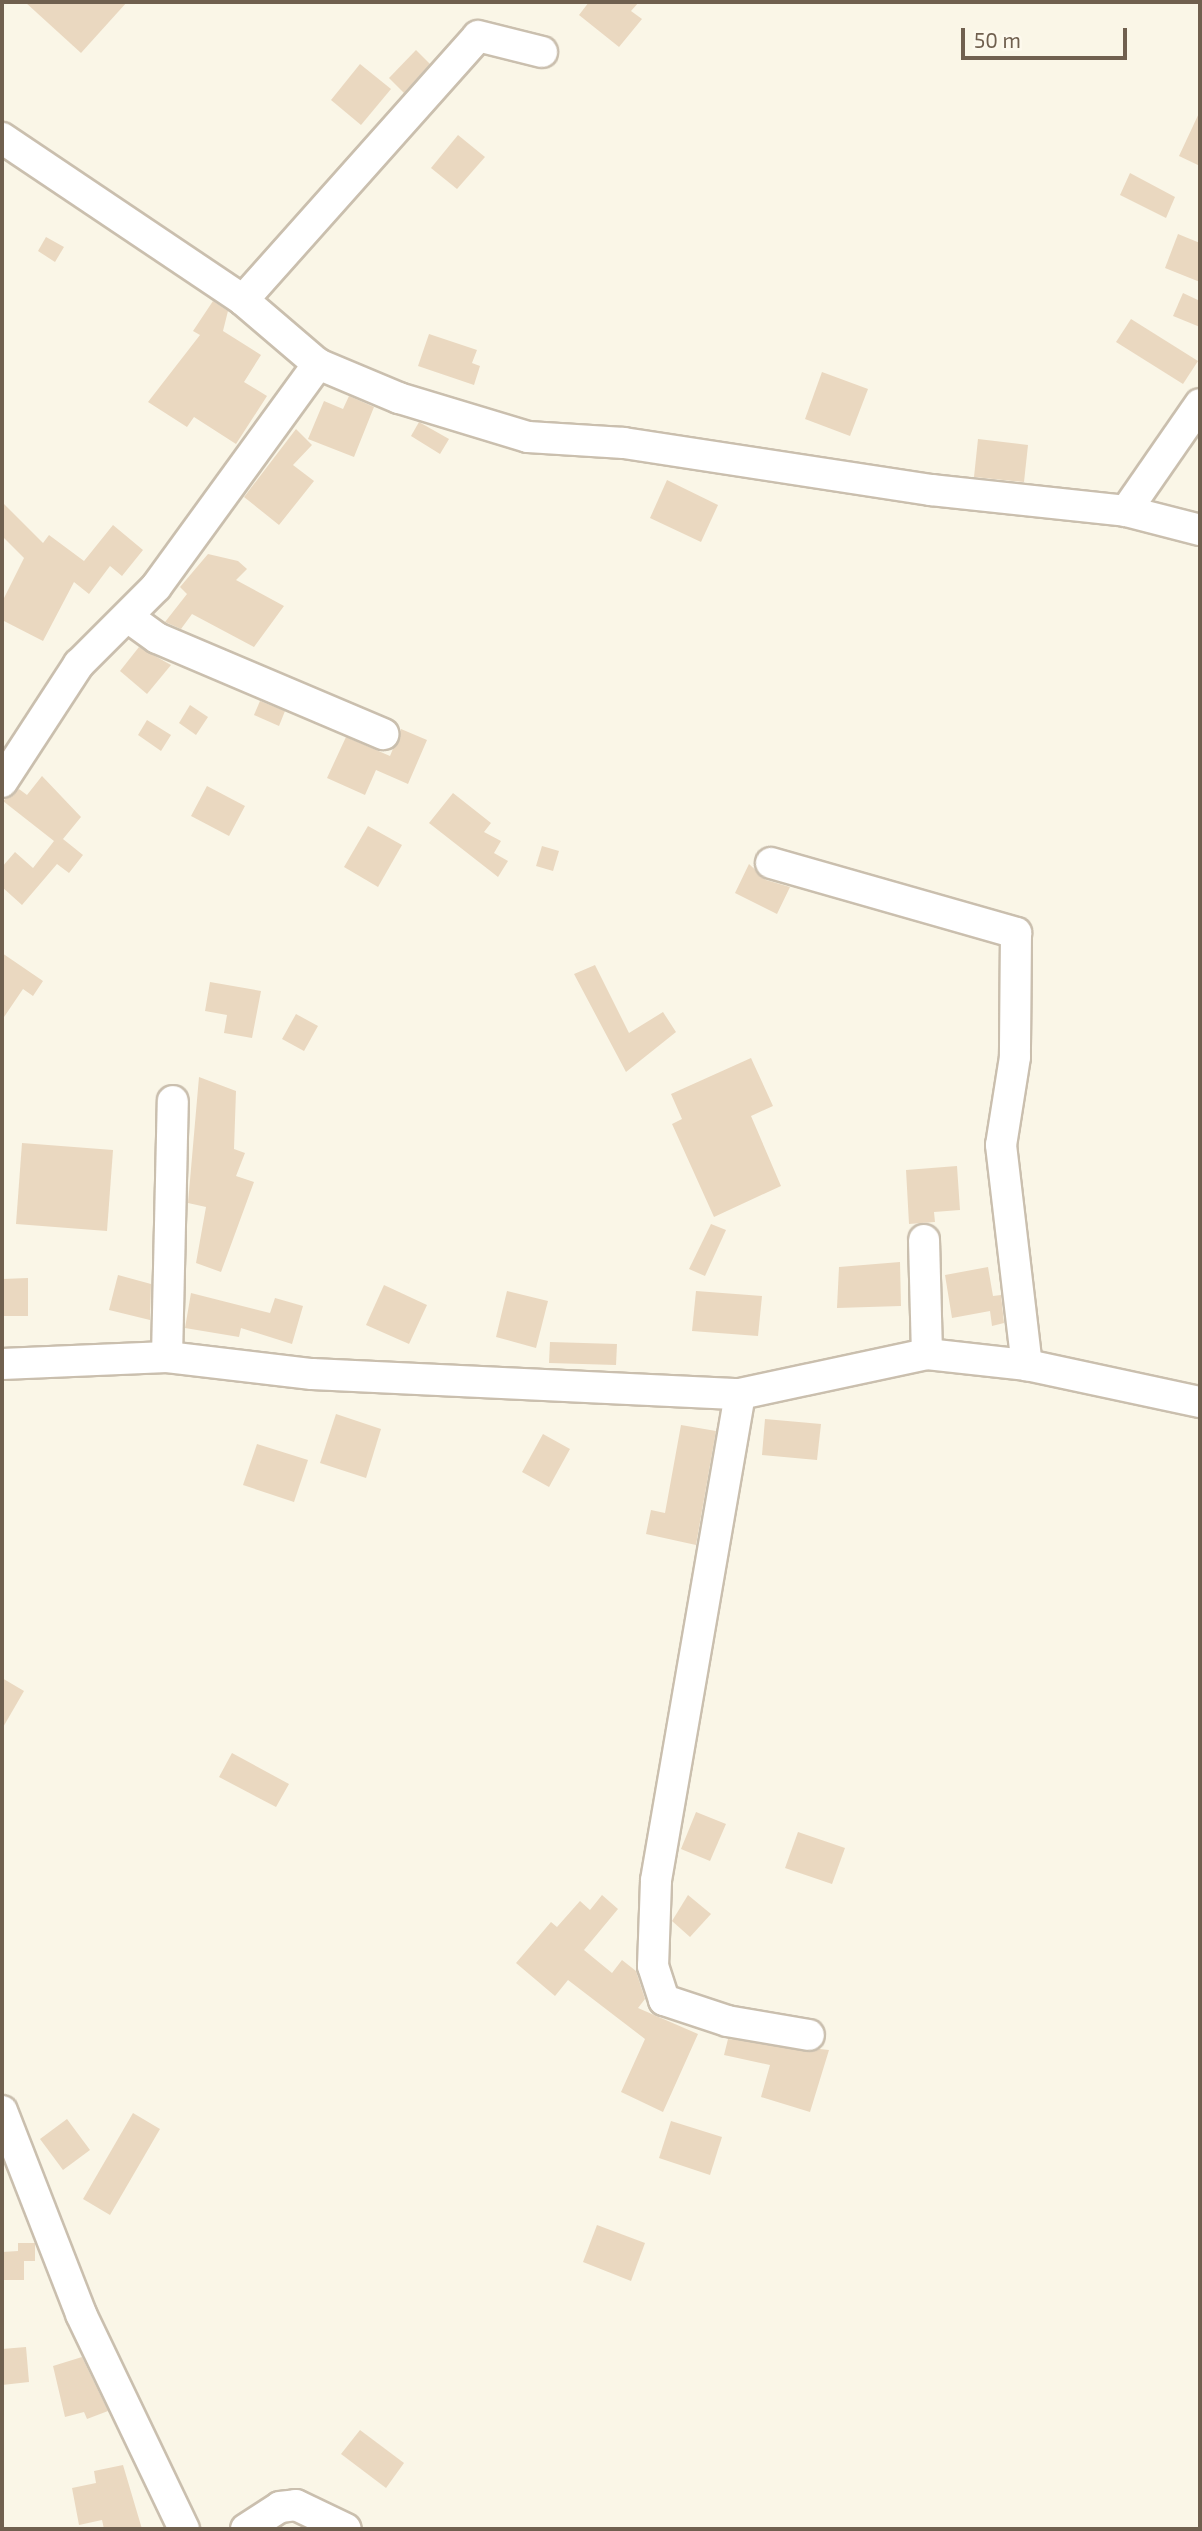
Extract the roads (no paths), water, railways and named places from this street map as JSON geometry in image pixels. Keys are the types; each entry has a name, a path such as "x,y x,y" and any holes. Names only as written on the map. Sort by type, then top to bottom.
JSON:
{"street":[{"path":"243,300 478,36 503,47 542,52"},
{"path":"2,138 243,300 318,364 399,398 528,437 624,443 931,490 1126,511 1200,530"},
{"path":"2,782 79,664 128,617 318,364"},
{"path":"1126,511 1200,404"},
{"path":"128,617 158,638 383,734"},
{"path":"771,863 1016,933 1015,1057 1001,1145 1027,1365"},
{"path":"167,1357 173,1101"},
{"path":"925,1240 927,1354"},
{"path":"2,1364 167,1357 312,1374 740,1394 927,1354 1027,1365 1200,1402"},
{"path":"740,1394 656,1881 653,1966 664,2000 727,2021 809,2035"},
{"path":"6,2126 81,2314 184,2529"},
{"path":"246,2529 279,2507 296,2505 346,2529"}]}
